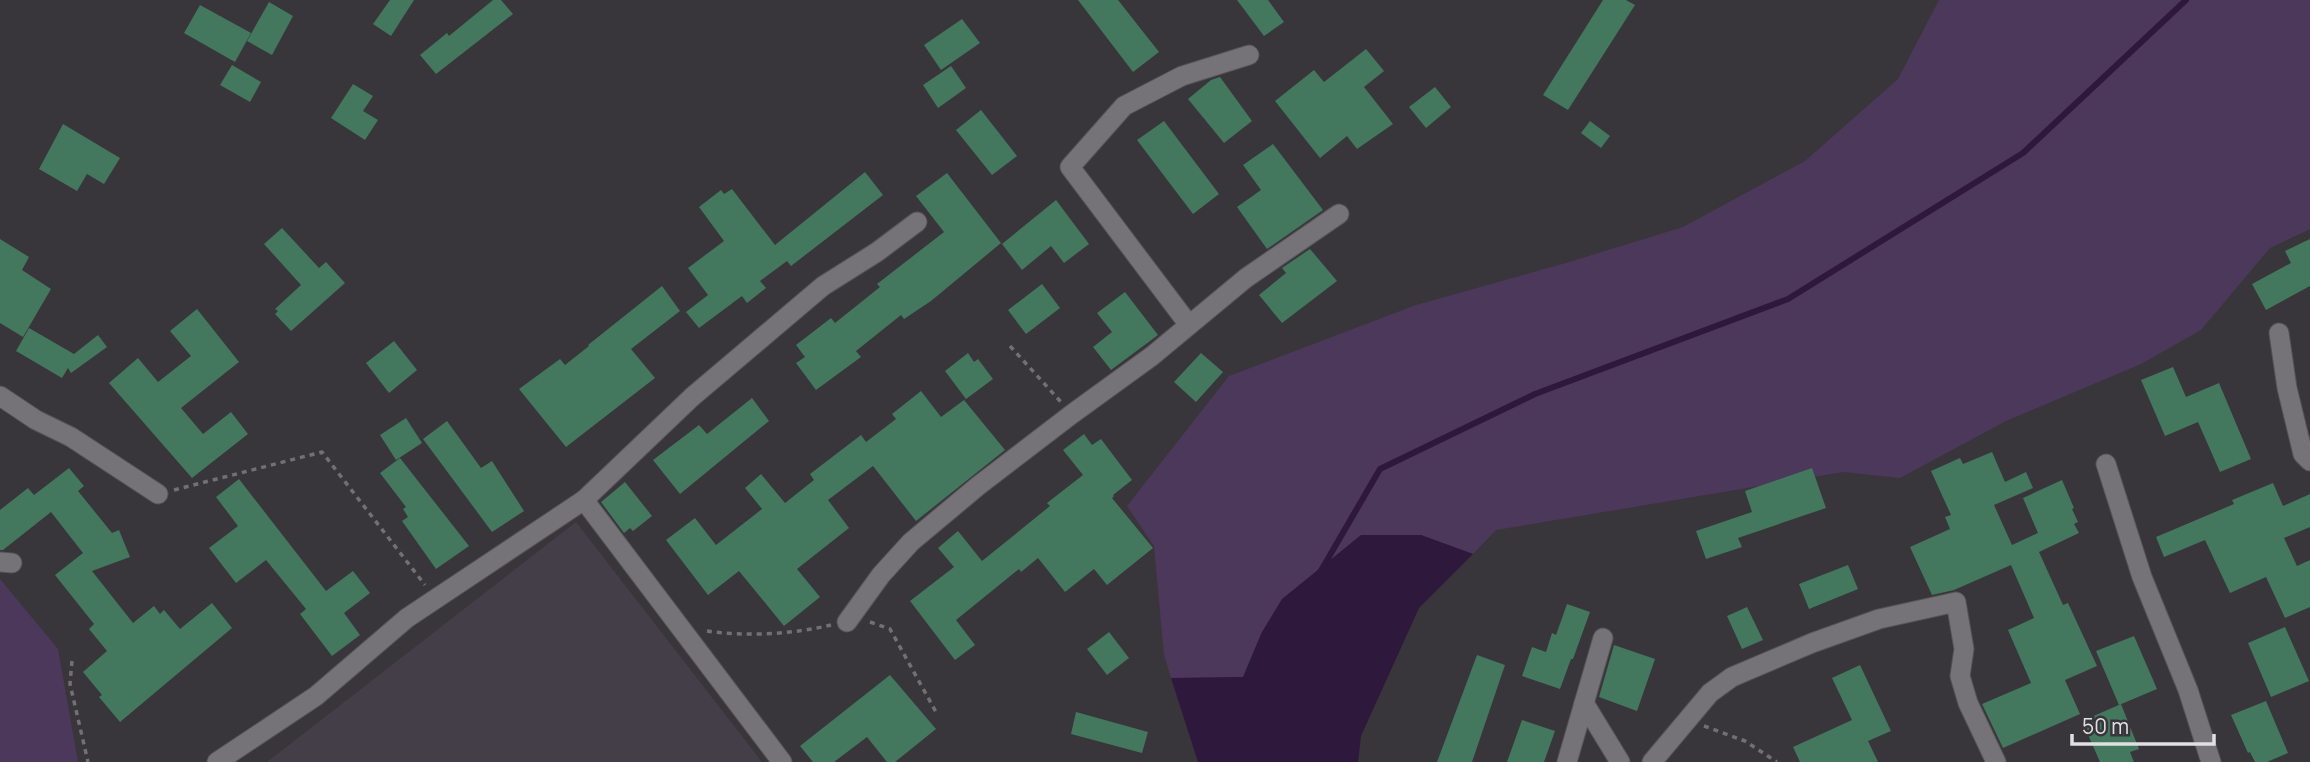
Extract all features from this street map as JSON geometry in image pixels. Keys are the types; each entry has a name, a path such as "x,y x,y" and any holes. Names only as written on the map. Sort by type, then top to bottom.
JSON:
{"street":[{"path":"1189,325 1070,167 1124,106 1182,76 1249,55"},
{"path":"847,622 881,575 911,542 978,486 1152,356 1246,278 1339,214"},
{"path":"217,762 316,696 407,618 584,500 692,397 823,286 918,222"},
{"path":"2279,333 2290,401 2303,454 2310,461"},
{"path":"0,396 36,420 71,437 158,494"},
{"path":"2106,464 2142,577 2188,690 2211,762"},
{"path":"584,500 782,762"},
{"path":"1652,762 1710,693 1732,677 1812,643 1879,619 1956,602 1964,649 1960,677 1968,703 1996,762"},
{"path":"1567,762 1603,638"},
{"path":"1584,703 1620,762"}],"path":[{"path":"1010,346 1072,414"},
{"path":"158,494 322,452 435,599"},
{"path":"680,626 726,634 811,630 847,622 867,621 890,629 936,712"},
{"path":"72,662 70,684 88,762"},
{"path":"1688,719 1718,733 1745,741 1777,762"}],"shaded area":[{"path":"1939,0 2310,0 2310,229 2270,248 2201,330 2141,364 2006,421 1900,478 1843,472 1496,530 1473,554 1421,535 1262,632 1243,677 1171,678 1164,655 1154,546 1127,506 1229,376 1416,305 1683,227 1805,161 1898,79"},
{"path":"576,522 762,762 267,762"},
{"path":"1361,535 1421,535 1473,554 1419,608 1361,736 1358,762 1198,762 1171,678 1243,677 1262,632 1282,599"},
{"path":"0,579 58,649 78,762 0,762"}],"building":[{"path":"390,0 414,0 391,36 373,24"},
{"path":"493,0 501,0 513,14 436,74 420,55 447,33 449,36"},
{"path":"1078,0 1118,0 1159,52 1133,72"},
{"path":"1237,0 1268,0 1284,22 1264,36"},
{"path":"1603,0 1626,0 1635,5 1568,110 1543,95"},
{"path":"269,2 293,16 272,55 247,41"},
{"path":"200,5 251,33 235,62 184,33"},
{"path":"962,19 980,43 941,70 924,45"},
{"path":"1366,49 1384,71 1364,87 1393,124 1357,149 1347,136 1320,158 1275,101 1314,70 1324,82"},
{"path":"232,65 261,82 250,102 220,85"},
{"path":"951,66 966,88 938,108 923,85"},
{"path":"1220,77 1252,121 1224,143 1188,99 1211,80"},
{"path":"353,84 373,96 363,111 378,120 365,140 331,118"},
{"path":"1435,87 1451,107 1426,128 1409,107"},
{"path":"981,110 1017,156 992,175 956,130"},
{"path":"1164,121 1219,194 1193,214 1137,140"},
{"path":"1590,121 1610,136 1601,148 1581,133"},
{"path":"63,124 120,158 104,184 87,174 77,191 39,169"},
{"path":"1273,144 1323,210 1267,249 1237,207 1261,190 1243,165"},
{"path":"865,172 883,195 791,266 787,261 760,281 766,288 747,303 742,296 699,328 686,312 708,295 688,268 724,241 699,207 721,190 724,194 732,189 775,245"},
{"path":"947,173 1001,243 931,301 904,319 901,315 856,351 861,357 816,390 796,363 805,357 796,345 831,318 835,323 880,287 877,284 944,232 916,196"},
{"path":"1056,200 1089,244 1064,263 1051,246 1022,270 1002,244"},
{"path":"282,228 319,268 326,262 345,283 291,331 275,314 278,311 275,309 301,285 264,244"},
{"path":"0,239 29,257 22,270 51,289 23,337 0,323"},
{"path":"2310,239 2310,286 2266,310 2252,284 2291,263 2285,251"},
{"path":"1310,249 1337,281 1282,323 1259,295 1286,273 1282,268"},
{"path":"1042,284 1060,308 1026,334 1008,310"},
{"path":"662,286 680,311 631,349 655,378 566,447 519,389 560,359 565,365"},
{"path":"1125,292 1158,335 1111,370 1093,347 1112,332 1097,313"},
{"path":"197,309 239,362 181,408 203,434 231,412 248,434 192,478 109,383 138,358 158,382 191,356 170,331"},
{"path":"29,328 74,354 98,335 107,347 71,373 68,368 62,378 16,351"},
{"path":"394,341 417,370 389,393 366,363"},
{"path":"968,353 974,362 978,359 993,379 966,399 945,371"},
{"path":"1201,353 1223,372 1196,402 1174,382"},
{"path":"2173,367 2186,397 2219,383 2251,459 2220,472 2198,422 2165,436 2141,380"},
{"path":"921,391 941,417 964,400 1005,450 916,521 873,466 828,500 849,528 797,569 820,597 784,626 739,571 708,595 666,540 695,518 716,545 762,509 745,488 761,474 785,503 814,480 810,474 861,435 866,442 896,419 892,414"},
{"path":"752,398 769,421 680,494 653,460 699,425 707,434"},
{"path":"406,418 422,443 396,460 380,435"},
{"path":"447,421 481,468 492,461 524,511 492,532 423,439"},
{"path":"1084,434 1092,445 1101,439 1132,480 1112,498 1153,548 1107,585 1094,569 1065,592 1038,558 1021,572 1019,569 956,620 975,645 955,660 910,601 954,567 938,548 958,531 982,561 1050,506 1047,503 1083,475 1063,450"},
{"path":"1992,452 2005,482 2026,472 2033,488 1994,505 2012,545 2038,533 2023,498 2062,480 2074,508 2072,509 2078,522 2074,524 2079,533 2039,552 2063,605 2068,603 2097,666 2065,680 2080,714 2003,748 1982,704 2031,683 2008,630 2034,618 2011,565 1954,590 1932,595 1910,547 1950,529 1945,517 1951,515 1931,471 1960,458 1963,464"},
{"path":"400,458 469,546 436,569 402,521 408,517 403,509 406,507 380,473"},
{"path":"69,468 84,486 78,491 112,533 119,530 130,557 92,571 133,623 154,606 160,614 164,610 180,629 212,603 232,628 120,722 83,672 107,651 89,629 94,624 55,575 83,553 51,512 0,550 0,510 28,488 34,495"},
{"path":"1812,468 1826,508 1738,538 1742,547 1706,559 1696,531 1752,512 1745,491"},
{"path":"239,479 326,591 353,571 370,593 344,613 360,635 332,656 300,614 306,609 266,560 236,583 209,548 238,526 216,497"},
{"path":"625,482 652,516 633,531 630,528 624,533 601,502"},
{"path":"2273,483 2283,506 2310,494 2310,527 2284,538 2297,566 2310,560 2310,607 2285,618 2266,577 2230,593 2205,540 2164,557 2156,537 2234,504 2232,500"},
{"path":"1848,565 1858,589 1809,609 1799,584"},
{"path":"1567,604 1590,612 1560,689 1522,676 1532,647 1546,652 1552,633 1556,635"},
{"path":"1747,607 1763,640 1742,649 1727,616"},
{"path":"2285,627 2309,681 2271,697 2248,643"},
{"path":"1109,632 1129,658 1107,675 1087,649"},
{"path":"2134,636 2157,689 2119,705 2096,651"},
{"path":"1614,645 1655,659 1637,711 1599,697"},
{"path":"1477,655 1505,665 1472,762 1437,762"},
{"path":"1860,665 1891,731 1868,741 1878,762 1800,762 1793,747 1852,720 1832,678"},
{"path":"890,675 936,729 895,762 887,762 867,737 834,762 813,762 800,746"},
{"path":"2266,701 2288,753 2267,762 2255,762 2250,752 2248,753 2231,715"},
{"path":"2121,704 2139,749 2130,752 2134,762 2100,762 2082,721"},
{"path":"1076,712 1148,732 1142,753 1071,734"},
{"path":"1522,720 1555,731 1544,762 1507,762"}],"waterway":[{"path":"1319,574 1380,469 1535,394 1788,299 2023,153 2186,0"}]}
